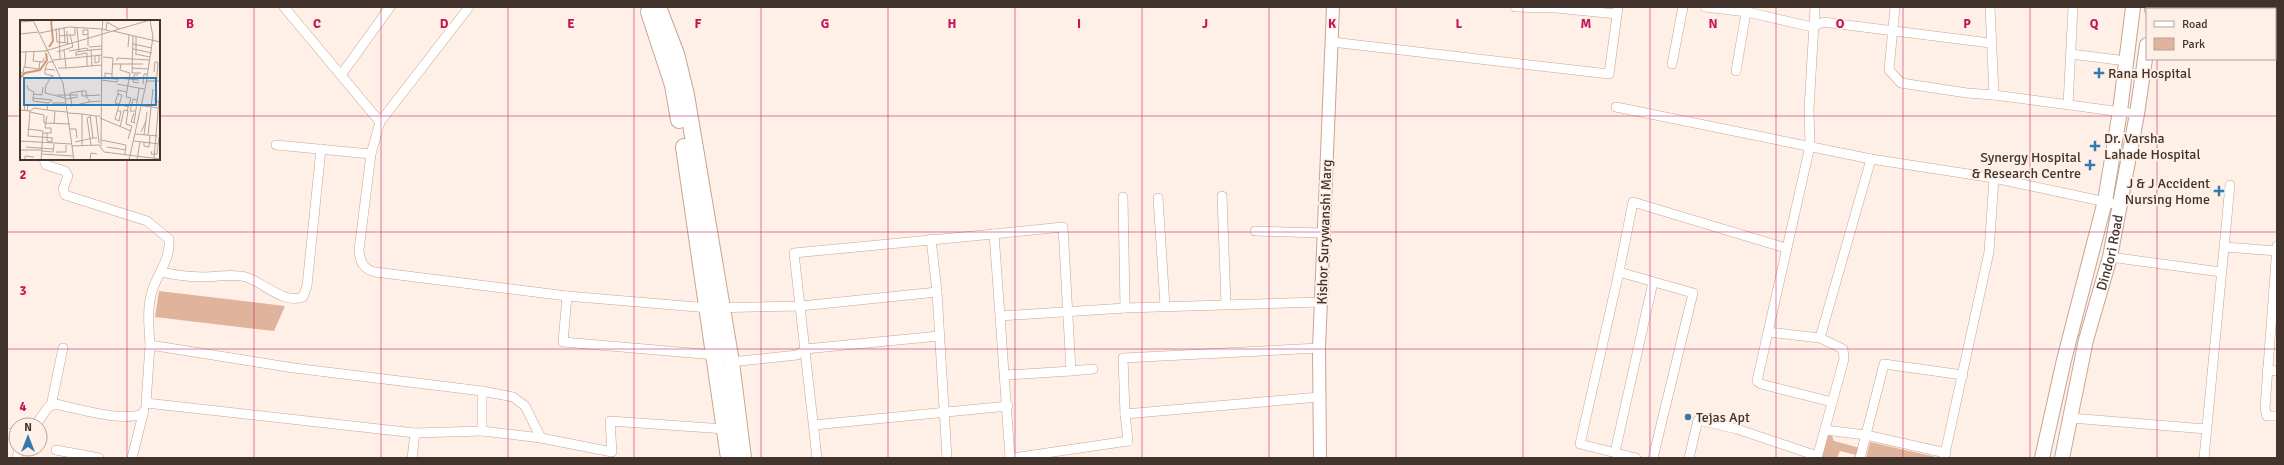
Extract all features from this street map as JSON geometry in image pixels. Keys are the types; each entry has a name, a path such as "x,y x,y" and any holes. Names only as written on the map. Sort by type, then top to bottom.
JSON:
{"highway":[{"path":"648,7 673,86 715,307 730,362 743,458"},
{"path":"658,7 683,76 715,307 715,355 729,458"}],"main road":[{"path":"2042,458 2064,360 2105,201 2120,111 2133,7"},
{"name":"Dindori Road","path":"2062,458 2086,340 2110,257 2137,114 2146,56"}],"street":[{"path":"284,7 380,122"},
{"path":"341,75 390,7"},
{"path":"469,7 380,122 371,154 359,250 360,259 367,270 567,296 715,307 801,306 937,292"},
{"name":"Kishor Surywanshi Marg","path":"1320,458 1318,397 1319,348 1333,7"},
{"path":"1332,42 1609,74 1618,11 1556,7 1516,7"},
{"path":"1672,64 1683,7"},
{"path":"1705,7 1747,9 1812,27 1823,22 1990,43"},
{"path":"1815,7 1812,27 1810,146 1757,382 1832,402"},
{"path":"1895,7 1889,70 1901,83 1967,93 1994,95 2137,114"},
{"path":"1990,7 1990,43 1994,95"},
{"path":"2068,105 2073,7"},
{"path":"1736,72 1747,9"},
{"path":"2128,46 2146,49"},
{"path":"2071,54 2126,61"},
{"path":"1616,107 1871,159 1994,178 2120,205"},
{"path":"276,145 371,154"},
{"path":"161,272 204,277 239,275 281,295 297,299 303,297 307,286 322,149"},
{"path":"1820,338 1871,159"},
{"path":"44,160 46,165 65,171 68,176 64,189 65,195 147,221 160,229 169,239 170,250 151,295 149,313 150,345 146,403 132,458"},
{"path":"1824,430 1866,435 1945,456 1989,252 1994,178"},
{"path":"2204,458 2230,185"},
{"path":"1222,196 1226,304"},
{"path":"1123,197 1125,308"},
{"path":"1158,198 1166,306"},
{"path":"1636,458 1580,444 1619,272 1633,202 1786,248"},
{"path":"818,458 794,253 1063,227 1066,310 1071,371"},
{"path":"1255,231 1323,233"},
{"path":"994,234 1006,375 1011,458 1128,441 1125,414 1123,358 1319,348"},
{"path":"931,239 937,292 947,458"},
{"path":"2277,246 2274,326 2267,370 2265,408 2268,416 2277,416"},
{"path":"2225,247 2277,251"},
{"path":"2110,257 2221,272"},
{"path":"1619,272 1693,293 1654,458"},
{"path":"1615,452 1653,282"},
{"path":"567,296 563,342 715,355"},
{"path":"1000,316 1066,310 1321,302"},
{"path":"1689,458 1698,420 1737,429 1817,457 1845,353 1837,344 1820,338 1768,332"},
{"path":"730,362 797,355 805,349 939,336"},
{"path":"150,345 294,368 482,391 513,397 525,406 541,438"},
{"path":"51,406 63,348"},
{"path":"1860,458 1884,364 1963,375"},
{"path":"1006,375 1092,369"},
{"path":"2267,370 2277,371"},
{"path":"482,391 482,431"},
{"path":"1125,414 1318,397"},
{"path":"146,403 415,433 482,431 541,438 612,452 610,421 725,429"},
{"path":"41,417 48,407 56,404 120,416 135,417 143,414"},
{"path":"814,425 944,411 1008,406"},
{"path":"2071,418 2206,429"},
{"path":"412,458 415,433"},
{"path":"56,450 99,458"}],"green space":[{"path":"159,291 285,306 274,331 155,317"},
{"path":"1826,432 1831,433 1834,441 1860,448 1856,455 1840,451 1837,458 1818,458"},
{"path":"1870,442 1936,457 1936,458 1866,458"}],"place":[{"name":"Rana Hospital","path":"2099,73"},
{"name":"Dr. Varsha Lahade Hospital","path":"2095,146"},
{"name":"Synergy Hospital & Research Centre","path":"2090,165"},
{"name":"J & J Accident Nursing Home","path":"2219,191"},
{"name":"Tejas Apt","path":"1688,417"}]}
